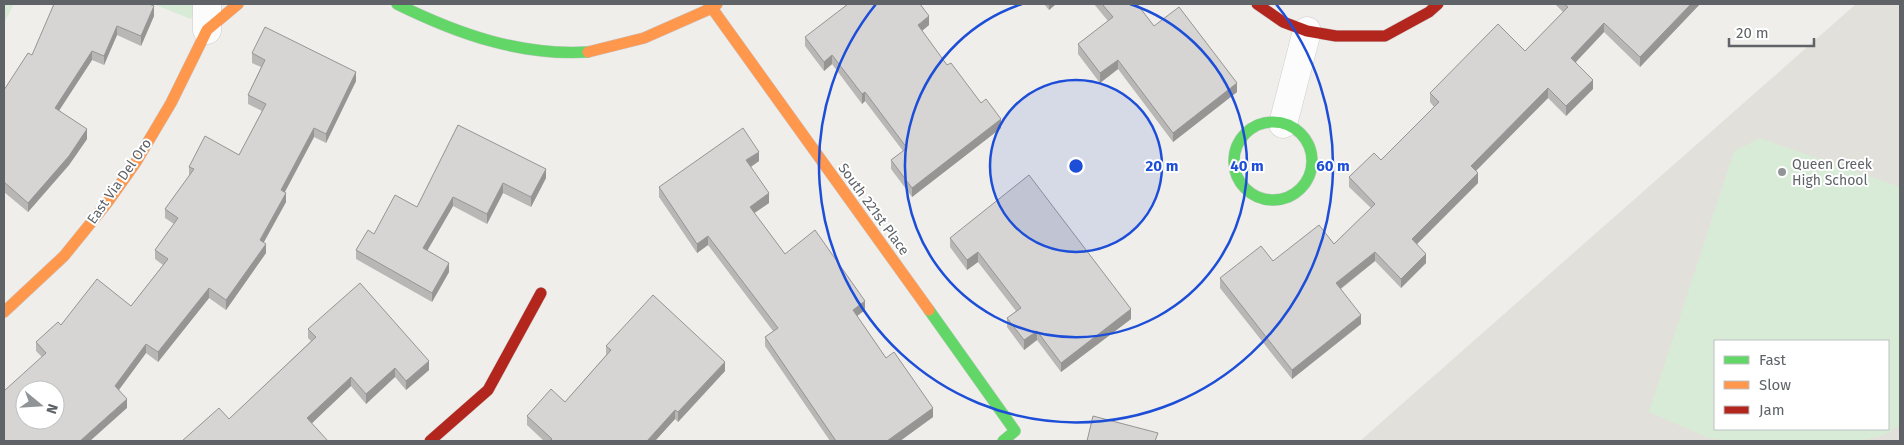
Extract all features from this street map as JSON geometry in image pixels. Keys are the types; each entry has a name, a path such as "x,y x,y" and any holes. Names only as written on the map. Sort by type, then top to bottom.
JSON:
{"street":[{"name":"East Via Del Oro","path":"4,312 64,256 112,196 136,162 171,103 207,17 238,4"},
{"path":"397,4 420,16 481,39 525,50 587,52 644,38 712,5"},
{"path":"1257,4 1283,22 1307,31 1336,36 1385,36 1428,12 1438,4"},
{"name":"South 221st Place","path":"712,5 1015,431 1003,441"},
{"path":"1283,124 1307,31"},
{"path":"1272,122 1283,124 1299,132 1306,140 1312,155 1309,178 1300,190 1286,198 1271,201 1257,198 1246,191 1240,184 1233,162 1235,150 1241,138 1249,129 1260,124 1272,122"},
{"path":"430,441 488,390 541,293"}],"shaded area":[{"name":"Queen Creek High School","path":"1856,4 1900,4 1900,441 1360,441"}],"green space":[{"path":"4,4 14,4 4,23"},
{"path":"153,4 196,4 191,19"},
{"path":"1760,138 1900,187 1900,425 1884,435 1861,441 1724,441 1706,437 1649,412 1734,151"}],"building":[{"path":"54,4 149,4 154,6 141,36 117,26 104,56 92,51 55,108 87,129 69,156 28,203 4,182 4,90 28,53 32,55"},
{"path":"848,4 920,4 929,16 918,25 947,65 951,63 981,103 986,99 1001,119 912,188 891,160 907,148 865,92 862,94 832,55 824,62 805,37"},
{"path":"1102,4 1137,4 1154,26 1179,7 1237,83 1173,133 1118,60 1100,73 1078,44 1113,17"},
{"path":"1564,4 1691,4 1640,57 1604,23 1571,58 1593,80 1566,106 1548,88 1471,166 1478,173 1412,239 1426,254 1401,279 1375,252 1336,283 1361,315 1292,370 1220,278 1261,246 1273,261 1319,225 1334,244 1375,204 1349,177 1374,153 1381,160 1439,102 1430,93 1498,24 1525,51 1568,7"},
{"path":"265,27 356,72 326,134 314,128 281,190 286,193 260,240 266,244 226,300 209,288 158,352 146,344 115,386 127,399 80,441 4,441 4,391 15,381 15,430 65,430 65,380 16,380 46,353 36,342 58,322 61,325 97,279 131,306 168,259 155,250 178,218 165,209 194,169 189,167 205,136 239,155 266,104 248,95 265,60 252,53"},
{"path":"458,125 546,169 531,197 503,183 487,214 453,197 423,248 449,263 432,293 356,250 368,230 374,234 395,195 417,207"},
{"path":"743,128 759,152 746,160 769,193 750,207 785,254 815,230 865,301 853,310 886,358 894,352 933,408 887,441 836,441 765,337 778,328 708,236 697,244 659,187"},
{"path":"1029,175 1131,309 1061,363 1037,331 1024,340 1007,318 1021,308 978,252 967,260 950,238"},
{"path":"360,283 429,361 406,381 395,368 366,394 351,377 307,418 328,441 182,441 219,408 229,419 316,337 308,329"},
{"path":"653,295 725,362 678,412 675,410 647,441 550,441 552,439 527,416 551,389 565,402 611,350 606,346"},
{"path":"1093,416 1158,433 1155,441 1087,441"}],"traffic: fast":[{"path":"397,4 443,25 490,41 538,50 588,52"},
{"path":"1265,122 1281,122 1295,128 1306,139 1312,153 1312,161 1312,169 1306,183 1295,194 1281,200 1265,200 1251,194 1240,183 1234,169 1234,153 1240,139 1251,128 1265,122"},
{"path":"929,310 1015,431 1003,441"}],"traffic: slow":[{"path":"4,312 64,256 107,203 136,162 171,103 207,30 238,4"},
{"path":"709,4 929,310"},
{"path":"588,52 644,38 712,8 717,4"}],"traffic: jam":[{"path":"1257,4 1283,22 1307,31 1336,36 1385,36 1429,12 1438,4"},
{"path":"430,441 488,390 541,293"}],"place":[{"name":"Queen Creek High School","path":"1782,172"}]}
